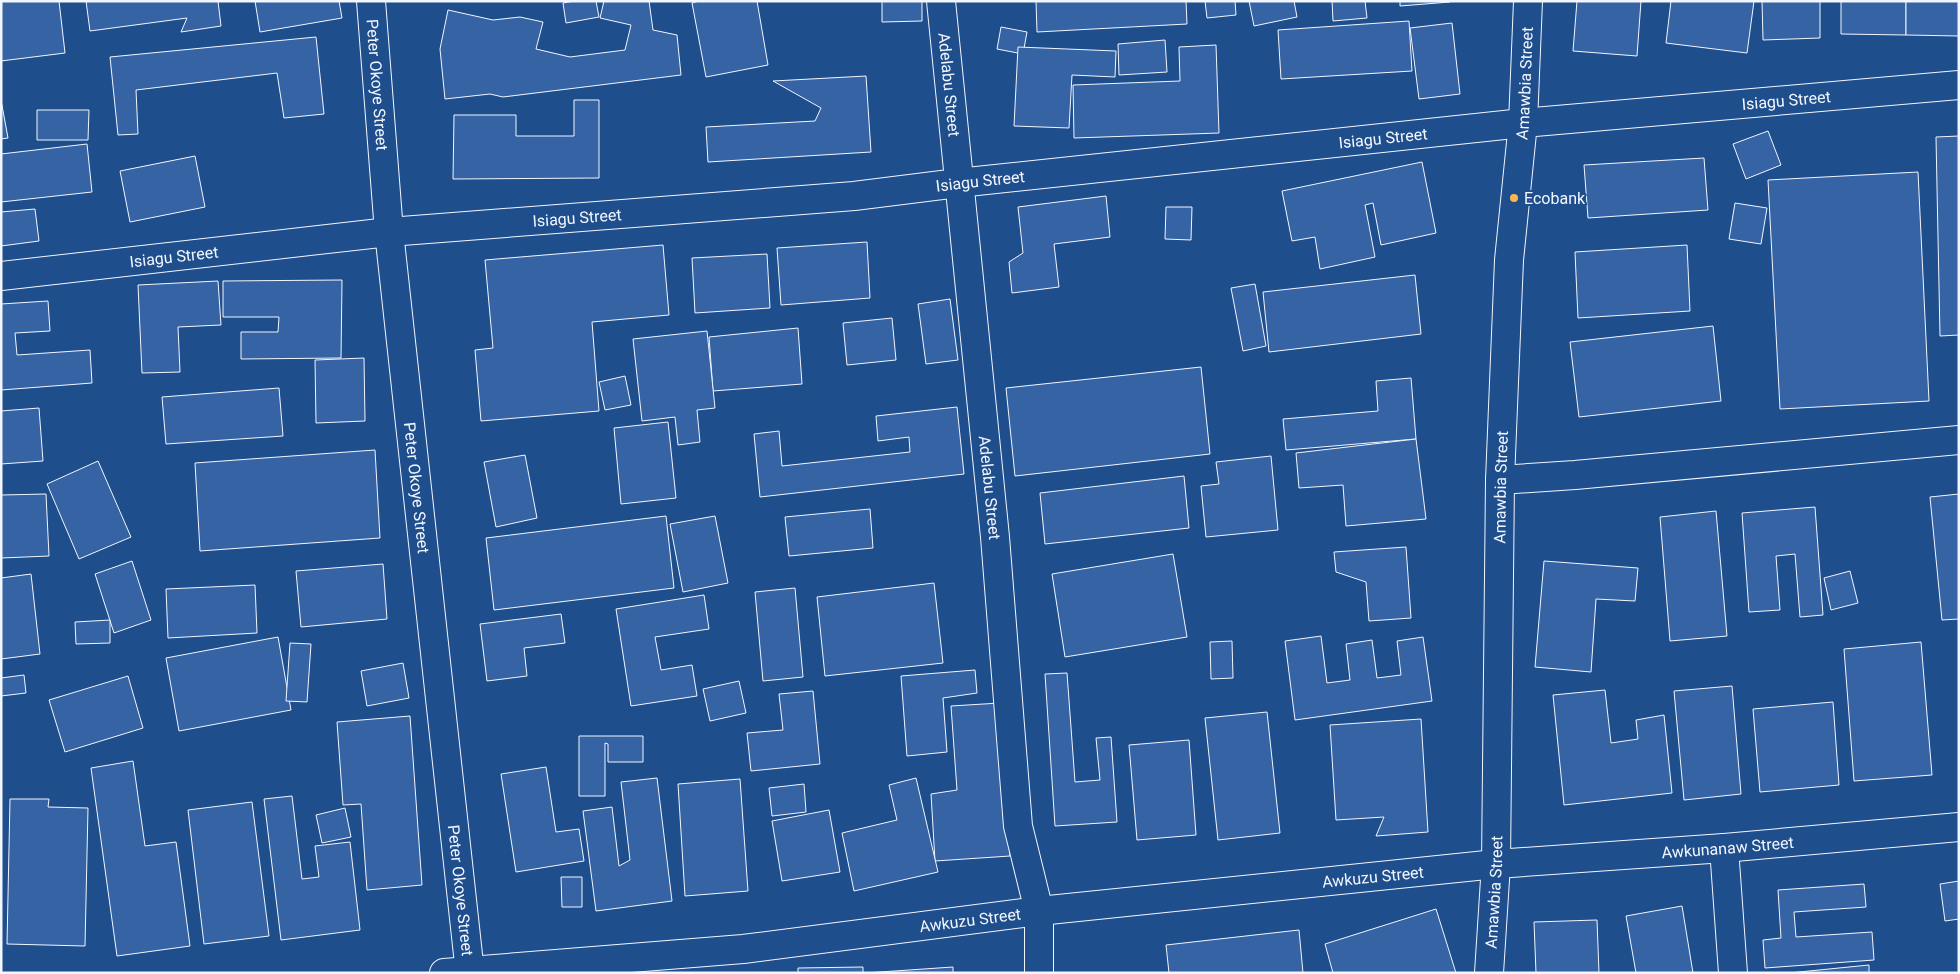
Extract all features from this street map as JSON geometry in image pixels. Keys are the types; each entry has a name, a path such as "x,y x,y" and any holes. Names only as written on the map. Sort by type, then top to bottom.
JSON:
{"street":[{"name":"Peter Okoye Street","path":"371,1 389,232 461,972"},
{"name":"Adelabu Street","path":"941,1 995,537 1018,826 1039,911 1039,973"},
{"name":"Amawbia Street","path":"1489,973 1496,864 1500,480 1509,260 1523,123 1528,1"},
{"name":"Isiagu Street","path":"1,276 389,232 844,196 1523,123 1959,86"},
{"path":"1500,480 1575,475 1959,440"},
{"name":"Awkunanaw Street","path":"1496,864 1724,848 1959,827"},
{"path":"1724,848 1733,973"},
{"name":"Awkuzu Street","path":"461,972 743,949 1039,911 1496,864"}],"building":[{"path":"1,1 59,1 65,53 1,61"},
{"path":"86,1 218,1 221,26 181,32 187,18 90,31"},
{"path":"255,1 339,1 342,18 260,32"},
{"path":"596,1 599,17 566,23 563,3"},
{"path":"604,1 649,1 653,30 677,35 681,75 503,97 490,94 445,99 440,49 448,10 493,20 520,17 543,22 536,49 570,57 625,50 631,25 600,18"},
{"path":"699,1 757,1 768,65 706,77 692,3"},
{"path":"882,1 922,1 922,21 882,22"},
{"path":"1036,1 1186,1 1187,24 1037,32"},
{"path":"1205,1 1235,1 1236,15 1207,18"},
{"path":"1249,1 1294,1 1297,17 1254,26"},
{"path":"1332,1 1365,1 1367,18 1333,21"},
{"path":"1400,1 1450,1 1450,2 1400,6"},
{"path":"1577,1 1641,1 1637,56 1573,51"},
{"path":"1671,1 1754,1 1747,53 1666,43"},
{"path":"1762,1 1820,1 1820,38 1763,40"},
{"path":"1841,1 1906,1 1906,35 1841,34"},
{"path":"1906,1 1959,1 1959,36 1906,35"},
{"path":"1409,21 1412,71 1281,79 1278,30"},
{"path":"1452,23 1460,94 1419,99 1410,28"},
{"path":"1001,27 1027,32 1023,54 997,49"},
{"path":"316,37 324,114 284,118 277,73 136,90 138,134 118,135 110,57"},
{"path":"1165,40 1167,72 1119,75 1118,44"},
{"path":"1216,45 1219,133 1074,138 1073,85 1180,81 1179,47"},
{"path":"1018,47 1116,51 1115,77 1072,75 1069,128 1014,126"},
{"path":"866,76 871,152 708,162 706,127 815,121 821,108 773,81"},
{"path":"1,100 8,138 1,139"},
{"path":"574,100 599,100 599,178 453,179 454,115 516,115 516,136 574,136"},
{"path":"37,110 89,110 88,140 37,140"},
{"path":"1768,131 1781,165 1746,179 1733,144"},
{"path":"1959,136 1959,335 1940,336 1936,137"},
{"path":"87,144 92,192 1,202 1,154"},
{"path":"195,156 205,207 130,222 120,171"},
{"path":"1704,158 1708,210 1588,218 1584,165"},
{"path":"1422,162 1436,233 1381,245 1373,203 1365,205 1375,257 1320,269 1315,237 1292,241 1282,191"},
{"path":"1918,172 1929,401 1780,409 1768,180"},
{"path":"1106,196 1110,237 1054,244 1059,287 1012,293 1009,262 1023,253 1018,207"},
{"path":"1735,203 1767,208 1761,244 1729,239"},
{"path":"1166,207 1192,207 1191,240 1165,239"},
{"path":"35,209 39,241 1,246 1,212"},
{"path":"867,242 870,298 781,305 777,248"},
{"path":"663,245 669,315 592,322 599,411 481,421 475,350 493,348 485,260"},
{"path":"1687,245 1690,311 1578,318 1575,252"},
{"path":"767,254 770,308 695,313 692,258"},
{"path":"1415,275 1421,334 1269,352 1263,292"},
{"path":"342,280 341,358 241,359 241,332 278,332 279,317 223,317 223,281"},
{"path":"218,281 221,325 178,327 180,372 142,373 138,285"},
{"path":"1255,284 1266,346 1243,351 1231,288"},
{"path":"950,299 958,360 926,364 918,304"},
{"path":"48,301 50,331 15,333 17,355 90,350 92,383 1,390 1,304"},
{"path":"892,318 896,360 847,365 843,323"},
{"path":"1713,326 1721,401 1579,417 1570,342"},
{"path":"798,328 802,384 713,391 709,337"},
{"path":"707,331 715,408 697,410 700,442 678,445 675,417 642,421 633,339"},
{"path":"364,358 365,421 316,423 315,360"},
{"path":"1201,367 1210,454 1015,476 1006,388"},
{"path":"625,376 631,405 605,410 599,382"},
{"path":"1411,378 1416,439 1286,450 1283,419 1378,411 1376,381"},
{"path":"279,388 283,436 166,444 162,397"},
{"path":"957,407 964,474 760,497 754,434 779,431 782,466 910,452 909,437 878,441 876,416"},
{"path":"39,408 43,461 1,464 1,411"},
{"path":"668,422 676,498 621,504 614,428"},
{"path":"1416,439 1426,519 1346,526 1343,485 1299,488 1296,453"},
{"path":"375,450 380,538 200,551 195,463"},
{"path":"525,455 537,518 496,527 484,462"},
{"path":"1271,456 1278,530 1206,537 1201,486 1219,484 1216,462"},
{"path":"98,461 131,537 79,559 47,484"},
{"path":"1184,476 1189,528 1045,544 1040,493"},
{"path":"46,494 49,556 1,558 1,495"},
{"path":"1959,494 1959,619 1942,620 1930,497"},
{"path":"1815,507 1823,615 1800,617 1795,554 1776,556 1780,610 1749,612 1742,513"},
{"path":"870,509 873,548 789,556 785,517"},
{"path":"1716,511 1727,636 1670,641 1660,517"},
{"path":"666,516 674,588 494,610 486,538"},
{"path":"715,516 728,583 683,592 670,524"},
{"path":"1406,547 1411,618 1369,621 1366,582 1336,572 1334,552"},
{"path":"1173,554 1187,637 1065,657 1052,574"},
{"path":"132,561 151,620 114,633 95,574"},
{"path":"1544,561 1638,568 1635,601 1596,599 1591,672 1535,667"},
{"path":"383,564 387,619 301,627 296,571"},
{"path":"1850,571 1858,603 1831,610 1824,578"},
{"path":"31,574 40,654 1,659 1,578"},
{"path":"934,583 943,663 825,676 817,597"},
{"path":"255,585 257,633 168,638 166,589"},
{"path":"795,588 803,677 763,681 755,592"},
{"path":"704,595 709,629 655,637 661,670 692,665 697,696 631,706 616,609"},
{"path":"561,614 565,643 524,648 527,676 487,681 480,624"},
{"path":"110,620 110,643 76,644 75,622"},
{"path":"1321,636 1327,683 1350,680 1346,644 1372,640 1377,678 1401,675 1397,641 1423,637 1432,701 1295,720 1285,641"},
{"path":"278,637 291,710 179,731 166,658"},
{"path":"1232,641 1233,678 1211,679 1210,642"},
{"path":"1921,642 1932,775 1854,781 1844,649"},
{"path":"290,643 311,644 307,702 286,701"},
{"path":"403,663 409,698 367,706 361,671"},
{"path":"975,670 977,693 943,698 947,752 907,756 901,676"},
{"path":"1067,673 1075,782 1100,780 1096,738 1111,737 1117,822 1055,826 1045,674"},
{"path":"24,675 26,693 1,696 1,678"},
{"path":"128,676 143,728 65,752 49,700"},
{"path":"739,681 746,713 710,721 703,689"},
{"path":"1732,686 1741,794 1684,800 1674,691"},
{"path":"1605,690 1611,743 1638,739 1636,720 1664,715 1672,793 1564,805 1553,695"},
{"path":"813,691 820,764 751,771 747,733 783,730 779,694"},
{"path":"1833,702 1839,785 1760,792 1753,709"},
{"path":"1000,703 1010,856 935,861 931,794 957,790 951,706"},
{"path":"1267,712 1280,833 1218,840 1205,718"},
{"path":"410,716 422,885 367,890 361,804 343,805 337,722"},
{"path":"1421,719 1428,832 1376,836 1384,817 1336,820 1330,725"},
{"path":"579,736 643,736 643,762 608,762 608,744 605,743 605,796 579,796"},
{"path":"1189,740 1196,835 1137,840 1129,745"},
{"path":"133,761 145,846 176,842 190,946 117,956 91,768"},
{"path":"546,767 556,832 579,829 584,861 516,872 501,774"},
{"path":"657,778 672,901 596,911 583,811 612,807 619,866 630,860 621,782"},
{"path":"916,778 938,872 854,891 842,833 897,820 889,785"},
{"path":"740,779 748,891 685,896 678,784"},
{"path":"804,784 806,812 772,816 769,788"},
{"path":"292,796 302,879 319,877 315,846 350,842 360,930 281,940 264,799"},
{"path":"10,799 49,799 48,807 88,808 85,946 7,944"},
{"path":"252,802 269,936 204,944 188,810"},
{"path":"345,808 351,837 322,843 316,815"},
{"path":"829,810 840,872 782,881 772,821"},
{"path":"561,877 582,877 582,907 562,907"},
{"path":"1959,881 1959,919 1945,921 1940,884"},
{"path":"1864,884 1866,907 1794,912 1796,937 1872,932 1874,960 1765,968 1763,940 1781,938 1778,890"},
{"path":"1682,906 1693,973 1636,973 1626,916"},
{"path":"1436,909 1456,973 1333,973 1325,944"},
{"path":"1597,920 1599,973 1536,973 1534,922"},
{"path":"1299,930 1303,973 1169,973 1166,945"},
{"path":"1869,965 1869,973 1789,973"},
{"path":"863,967 863,973 798,973 798,968"},
{"path":"953,967 953,973 865,973"}],"place":[{"name":"Ecobank","path":"1514,198"}]}
